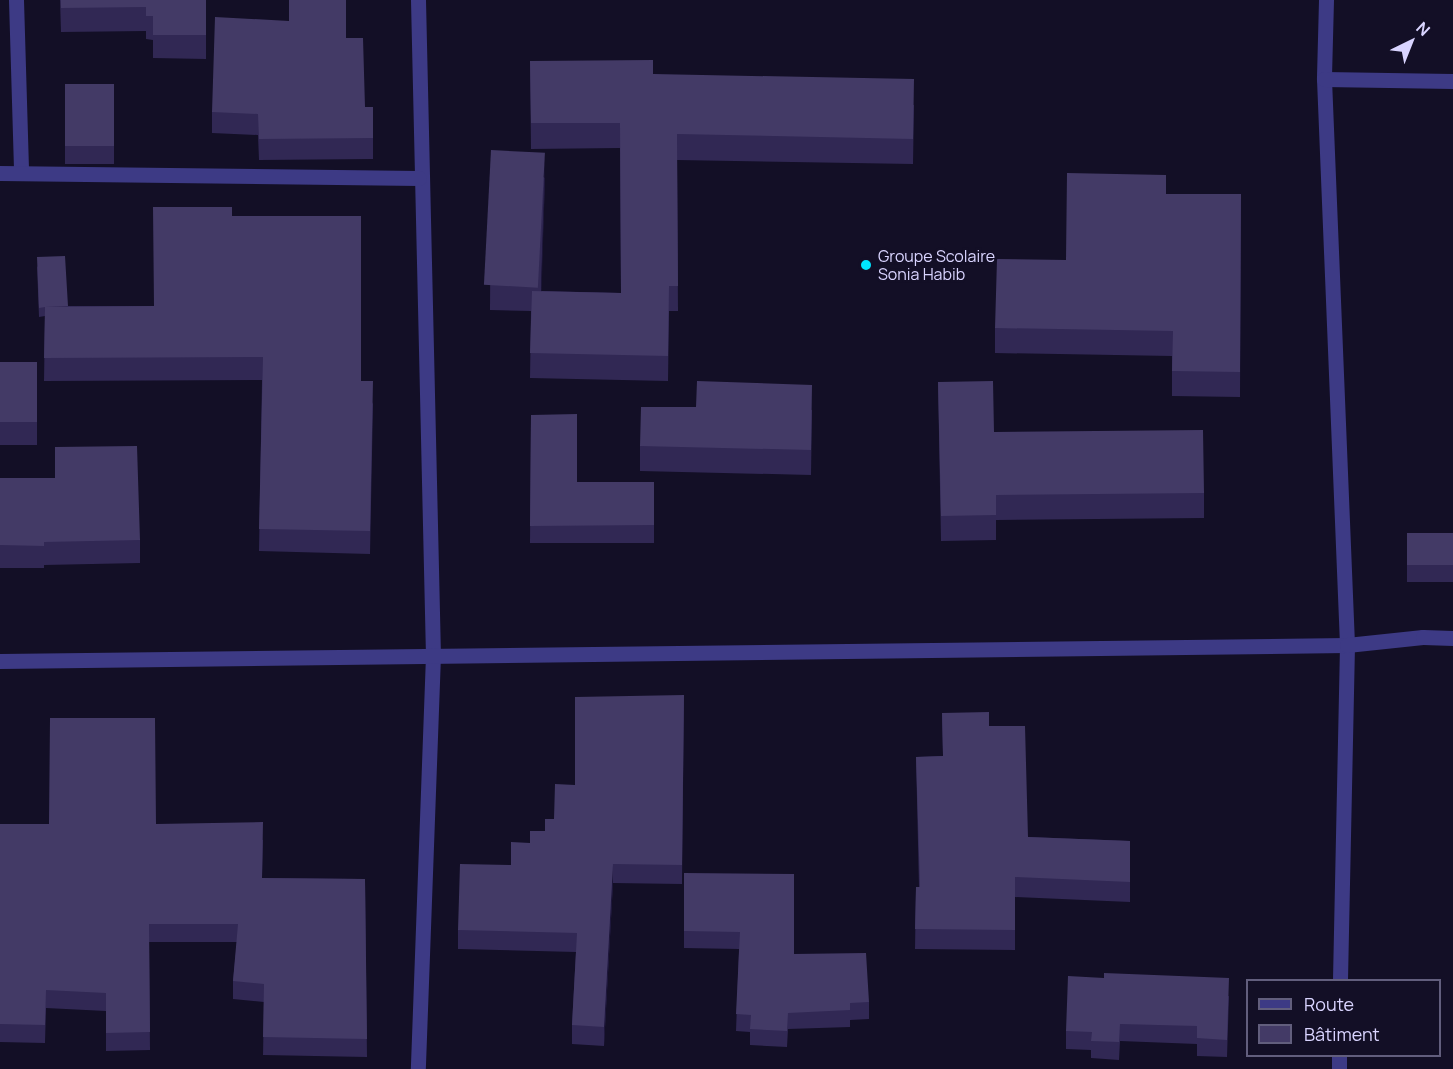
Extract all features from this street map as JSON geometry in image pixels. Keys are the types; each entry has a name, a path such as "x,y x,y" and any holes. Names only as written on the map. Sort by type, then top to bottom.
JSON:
{"street":[{"path":"16,0 21,173"},
{"path":"418,0 419,178 433,655 418,1069"},
{"path":"1326,0 1324,79 1347,645 1340,979"},
{"path":"1324,79 1453,81"},
{"path":"0,173 419,178"},
{"path":"0,661 1347,645 1453,638"}],"building":[{"path":"61,0 206,0 206,35 153,35 153,16 146,16 146,7 61,8"},
{"path":"289,0 346,0 346,38 363,38 365,107 373,107 373,138 259,139 258,114 212,112 215,17 289,21"},
{"path":"653,60 653,74 914,79 913,139 677,134 678,286 669,286 668,356 530,353 532,291 621,293 620,123 531,123 530,61"},
{"path":"65,84 114,84 114,146 65,146"},
{"path":"491,150 545,153 538,288 484,285"},
{"path":"1067,173 1166,175 1166,194 1241,194 1240,372 1172,371 1173,331 995,328 997,259 1066,260"},
{"path":"153,207 232,207 232,216 361,216 361,381 373,381 370,531 259,529 263,357 44,358 45,307 154,306"},
{"path":"65,256 68,306 39,308 37,257"},
{"path":"0,362 37,362 37,422 0,422"},
{"path":"697,381 812,385 811,450 640,446 641,407 696,407"},
{"path":"993,381 994,432 1203,430 1204,493 996,495 996,515 941,516 938,382"},
{"path":"577,414 577,482 654,482 654,525 530,526 531,415"},
{"path":"137,446 140,540 44,542 44,546 0,545 0,478 55,478 55,447"},
{"path":"1407,533 1453,533 1453,565 1407,565"},
{"path":"684,695 682,865 613,864 604,1027 572,1025 577,933 458,930 460,864 511,865 511,842 530,843 530,831 545,831 545,819 554,819 555,784 575,785 575,697"},
{"path":"989,712 989,726 1025,726 1028,837 1130,841 1130,882 1015,877 1015,930 915,929 916,887 920,887 916,757 943,756 942,713"},
{"path":"50,718 155,718 156,824 263,822 262,878 365,879 367,1039 263,1037 264,984 233,981 238,924 149,924 150,1032 106,1033 106,993 46,990 45,1025 0,1024 0,824 49,824"},
{"path":"684,873 794,874 794,954 866,953 869,1002 850,1003 850,1010 788,1013 787,1031 750,1029 751,1015 736,1014 740,932 684,931"},
{"path":"1104,973 1229,978 1227,1040 1197,1038 1197,1026 1120,1024 1119,1042 1091,1041 1092,1032 1066,1031 1068,976 1104,978"}],"place":[{"name":"Groupe Scolaire Sonia Habib","path":"866,265"}]}
